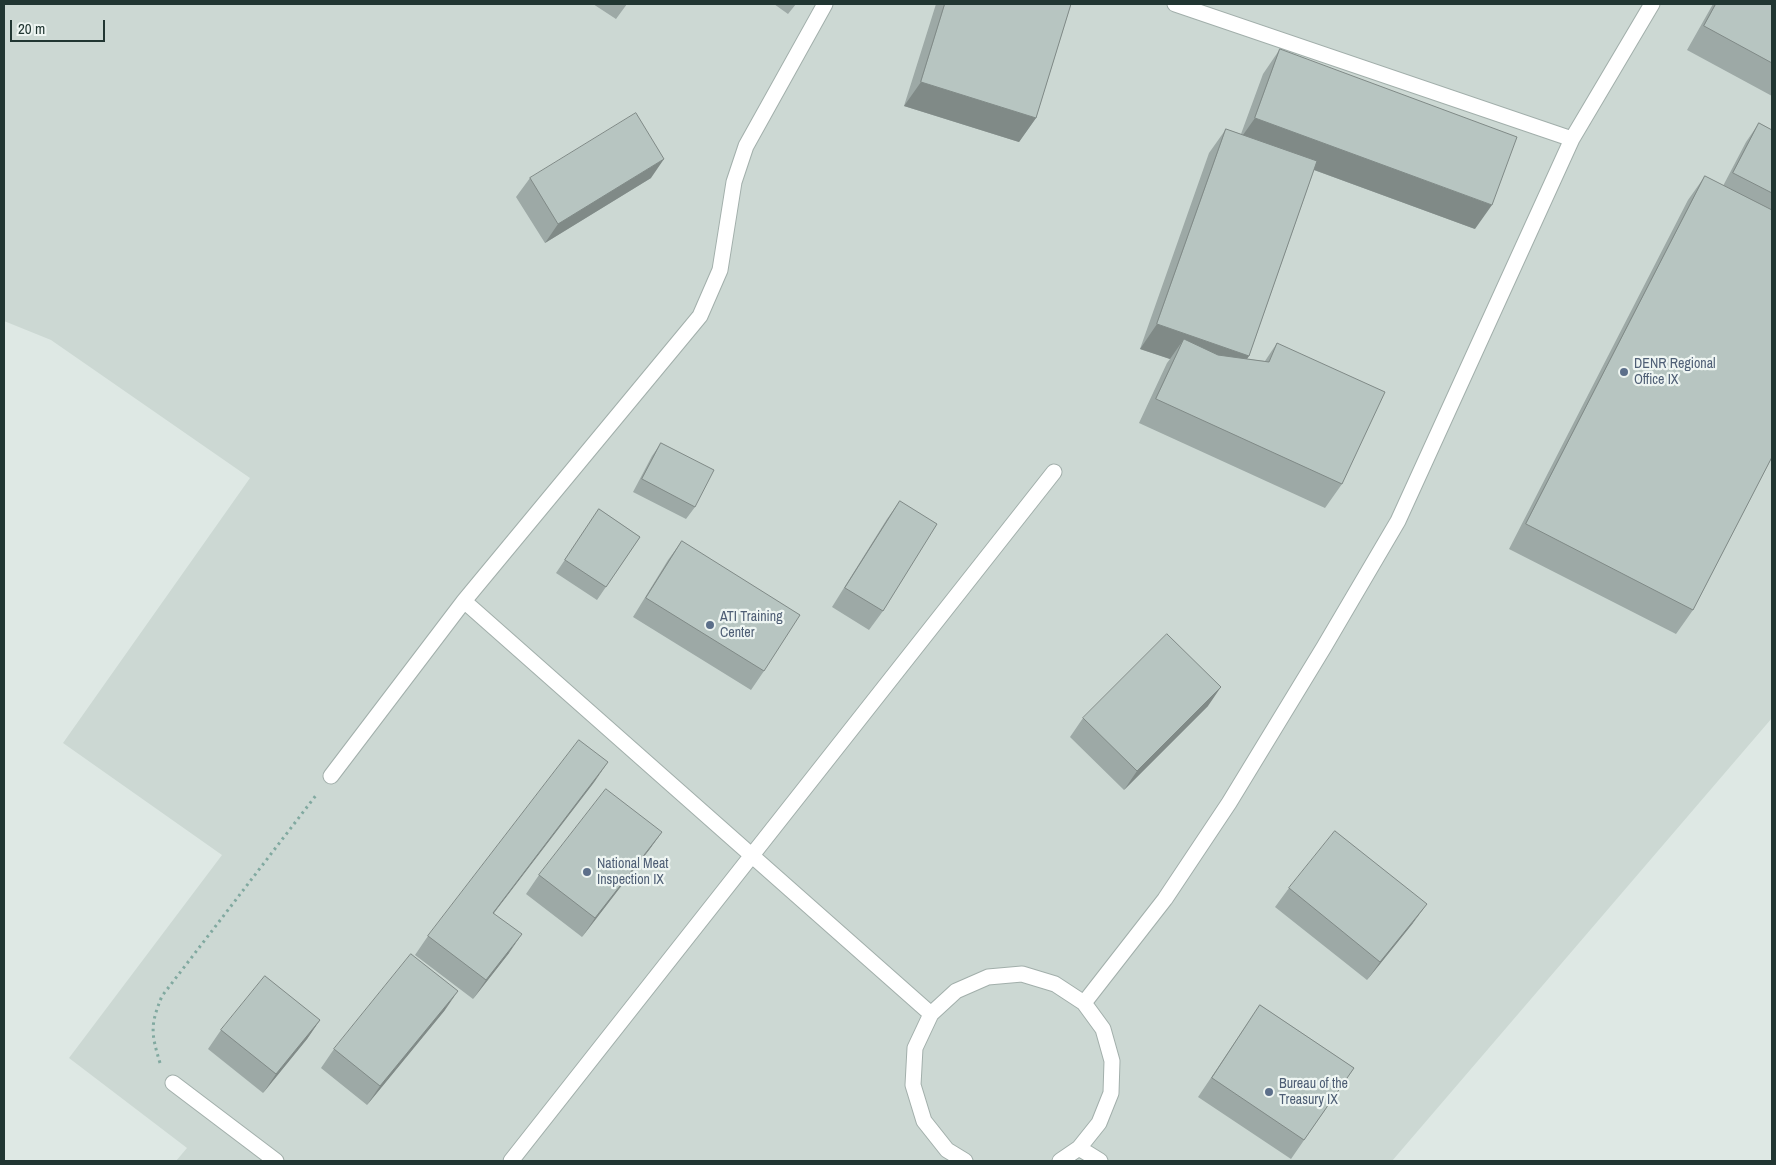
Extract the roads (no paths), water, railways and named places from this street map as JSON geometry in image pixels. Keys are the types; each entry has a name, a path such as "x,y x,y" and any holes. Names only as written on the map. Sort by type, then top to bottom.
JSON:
{"street":[{"path":"331,776 464,601 700,316 720,270 734,182 746,146 825,4"},
{"path":"1175,4 1572,139"},
{"path":"1084,1003 1165,900 1229,803 1398,521 1572,139 1652,4"},
{"path":"511,1161 1054,472"},
{"path":"464,601 931,1014"},
{"path":"965,1161 942,1155 924,1121 913,1085 915,1048 931,1014 956,991 988,977 1022,974 1055,984 1084,1003 1103,1030 1112,1061 1111,1093 1100,1123 1079,1148 1060,1161"},
{"path":"173,1083 276,1161"},
{"path":"1079,1148 1100,1161"}],"place":[{"name":"DENR Regional Office IX","path":"1624,372"},
{"name":"ATI Training Center","path":"710,625"},
{"name":"National Meat Inspection IX","path":"587,872"},
{"name":"Bureau of the Treasury IX","path":"1269,1092"}]}
